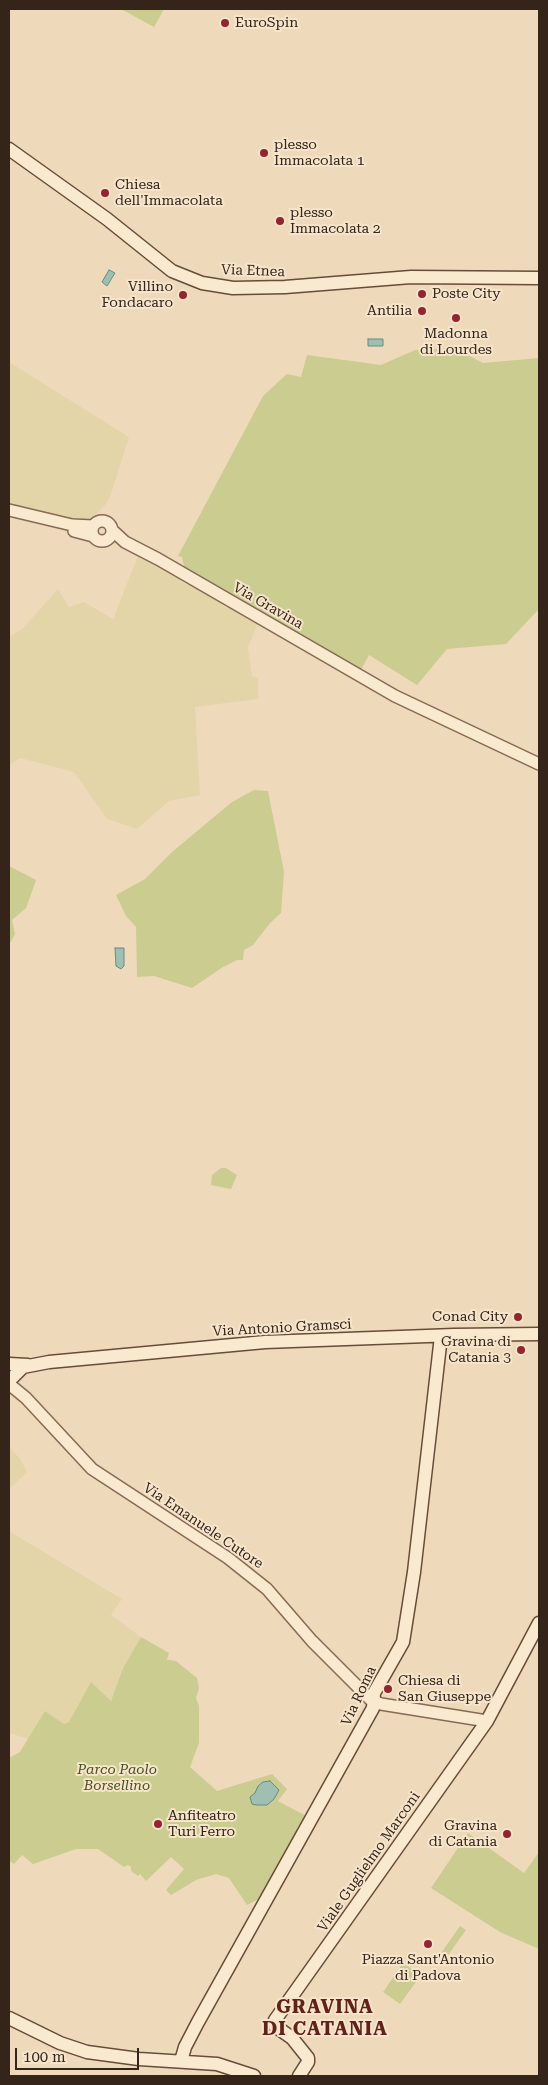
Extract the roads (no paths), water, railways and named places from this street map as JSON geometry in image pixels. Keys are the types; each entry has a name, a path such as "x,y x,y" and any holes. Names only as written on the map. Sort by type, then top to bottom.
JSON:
{"main road":[{"name":"Via Etnea","path":"9,150 107,220 172,271 202,283 233,288 285,287 411,277 539,278"},
{"name":"Via Antonio Gramsci","path":"10,1374 28,1365 265,1342 539,1334"},
{"name":"Via Roma","path":"181,2061 185,2046 198,2022 373,1708 374,1693 403,1642 414,1572 441,1336"},
{"name":"Viale Guglielmo Marconi","path":"299,2076 308,2062 308,2058 292,2038 275,2026 275,2020 487,1721 539,1623"},
{"path":"9,2018 60,2043 88,2052 130,2058 181,2061 219,2071 254,2076"}],"street":[{"path":"9,510 93,531 100,542 111,534 109,524 103,521 97,522 93,531"},
{"path":"9,516 93,531"},
{"name":"Via Gravina","path":"111,534 396,696 539,764"},
{"name":"Via Emanuele Cutore","path":"10,1374 26,1398 92,1469 228,1558 267,1589 312,1641 374,1700"},
{"path":"374,1700 381,1704 487,1721"}],"place":[{"name":"EuroSpin","path":"225,23"},
{"name":"plesso Immacolata 1","path":"264,153"},
{"name":"Chiesa dell'Immacolata","path":"105,193"},
{"name":"plesso Immacolata 2","path":"280,221"},
{"name":"Poste City","path":"422,294"},
{"name":"Villino Fondacaro","path":"183,295"},
{"name":"Antilia","path":"422,311"},
{"name":"Madonna di Lourdes","path":"456,318"},
{"name":"Conad City","path":"518,1317"},
{"name":"Gravina di Catania 3","path":"521,1350"},
{"name":"Chiesa di San Giuseppe","path":"388,1689"},
{"name":"Anfiteatro Turi Ferro","path":"158,1824"},
{"name":"Gravina di Catania","path":"507,1834"},
{"name":"Piazza Sant'Antonio di Padova","path":"428,1944"}],"district":[{"name":"GRAVINA DI CATANIA","path":"325,2018"}],"park label":[{"name":"Parco Paolo Borsellino","path":"117,1778"}]}
